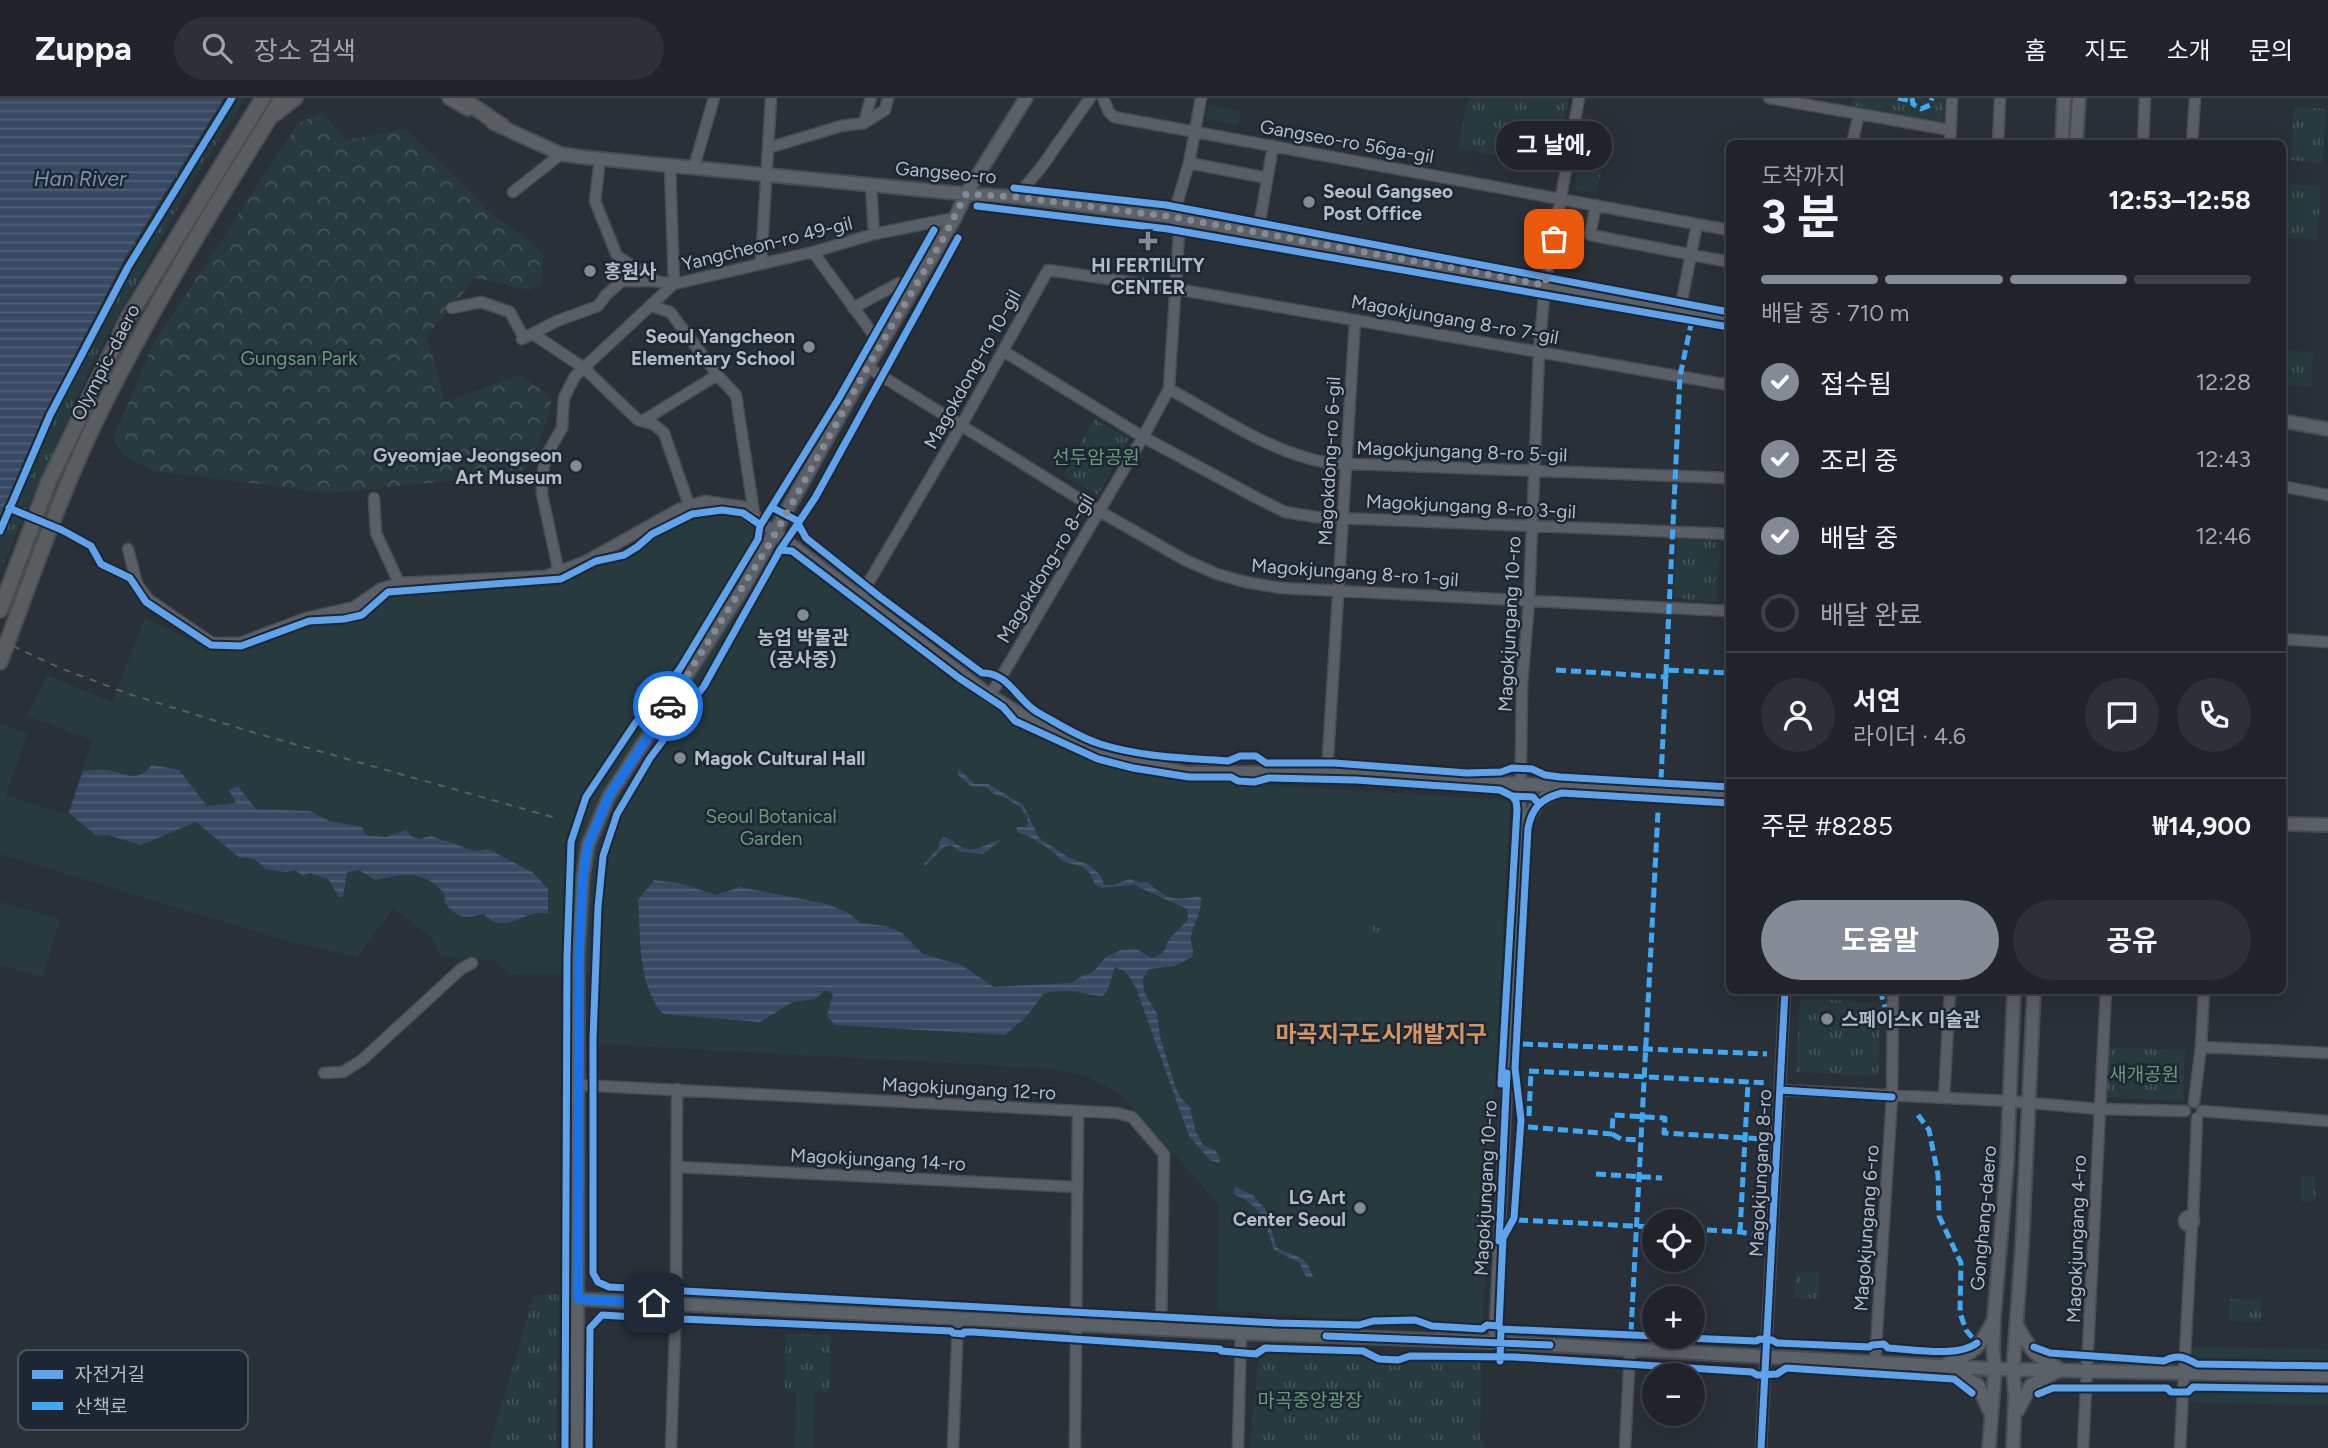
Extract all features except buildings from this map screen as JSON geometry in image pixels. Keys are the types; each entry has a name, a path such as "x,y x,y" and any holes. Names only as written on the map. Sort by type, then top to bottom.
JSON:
{"highway":[{"name":"Olympic-daero","path":"0,611 49,481 129,316 263,98"},
{"name":"Olympic-daero","path":"0,662 66,486 100,412 177,268 282,98"},
{"path":"271,115 295,98"},
{"path":"461,98 502,126"}],"main road":[{"path":"449,98 495,125 502,126"},
{"path":"468,98 496,117 502,126"},
{"path":"577,1448 579,956 583,876 588,845 609,796 738,596 955,218 966,194 1026,98"},
{"path":"2062,140 2064,98"},
{"path":"2076,140 2079,98"},
{"name":"Gangseo-ro","path":"502,126 561,154 1016,197 1173,217 1726,318"},
{"path":"2286,422 2328,429"},
{"path":"775,533 990,696 1039,726 1100,755 1187,773 1327,773 1726,796"},
{"path":"1520,832 1538,802 1561,788"},
{"path":"2286,824 2328,825"},
{"name":"Gonghang-daero","path":"1989,1448 1995,1369 1994,1318 2010,1101 2014,994"},
{"name":"Gonghang-daero","path":"2013,1448 2013,1369 2034,994"},
{"path":"578,1299 1241,1333 1494,1342 1995,1369 2328,1376"},
{"path":"1941,1366 1980,1346 1994,1318"},
{"path":"2017,1325 2031,1351 2061,1370"},
{"path":"1941,1366 1978,1385 1990,1414"},
{"path":"2014,1420 2031,1385 2061,1370"}],"street":[{"path":"694,167 714,98"},
{"path":"761,264 771,98"},
{"path":"864,124 871,98"},
{"path":"768,148 841,125 864,124 885,110 888,98"},
{"path":"1016,197 1040,169 1090,98"},
{"name":"Gangseo-ro 56ga-gil","path":"1104,98 1114,117 1726,229"},
{"path":"1173,217 1189,163 1201,98"},
{"name":"Magokjungang 10-ro","path":"1494,1342 1520,832 1522,684 1529,602 1539,352 1545,285 1579,98"},
{"path":"1769,98 1950,130"},
{"path":"1950,140 1952,98"},
{"path":"1998,140 2000,98"},
{"path":"2143,140 2146,98"},
{"path":"2192,140 2195,98"},
{"path":"1853,140 1858,114"},
{"path":"1258,232 1273,146"},
{"path":"513,192 561,154"},
{"path":"600,159 595,201 617,256 654,281"},
{"path":"1189,163 1267,178"},
{"path":"527,337 557,321 598,306 622,281 674,284 670,165"},
{"name":"Gangseo-ro","path":"871,185 874,234"},
{"path":"1596,205 1590,235 1726,261"},
{"name":"Magokdong-ro 8-gil","path":"990,696 1143,437 1169,388 1180,233 1173,217"},
{"name":"Yangcheon-ro 49-gil","path":"559,573 542,494 542,476 546,456 562,428 564,398 575,376 674,284 813,252 874,234 955,218"},
{"path":"1680,310 1697,224"},
{"path":"813,252 881,345"},
{"name":"Magokdong-ro 10-gil","path":"860,597 961,426 1048,270 1176,289"},
{"path":"853,308 899,283 913,290"},
{"name":"Magokjungang 8-ro 7-gil","path":"1176,289 1726,383"},
{"path":"452,308 481,302 510,312 527,337 584,368 638,420 644,420 714,377 720,378"},
{"path":"652,306 670,312 736,395 754,513"},
{"name":"Magokdong-ro 6-gil","path":"1327,773 1355,320"},
{"name":"Magokjungang 8-ro 3-gil","path":"1003,351 1143,437 1285,512 1343,518 1726,534"},
{"name":"Magokjungang 8-ro 1-gil","path":"867,368 1185,561 1245,583 1529,602 1726,611"},
{"name":"Magokjungang 8-ro 5-gil","path":"1169,388 1278,448 1304,459 1346,464 1726,478"},
{"path":"644,420 664,433 689,505"},
{"path":"2286,487 2328,495"},
{"path":"374,498 376,533 399,583"},
{"path":"128,549 137,584 148,599 212,643 240,643 306,618 354,607 380,589 399,583 545,576 559,573 689,505 705,501 745,507 775,533"},
{"path":"2286,639 2328,642"},
{"path":"324,1073 343,1072 362,1060 461,969 472,963"},
{"name":"Magokjungang 8-ro","path":"1761,1448 1785,994"},
{"name":"Magokjungang 6-ro","path":"1875,1362 1892,1097 1893,994"},
{"path":"1944,1098 1950,994"},
{"name":"Magokjungang 4-ro","path":"2082,1448 2106,994"},
{"path":"2180,1448 2193,1114 2199,1103 2194,1102 2204,994"},
{"path":"2201,1047 2328,1053"},
{"name":"Magokjungang 12-ro","path":"579,1085 677,1088 1132,1116 1164,1154 1161,1329"},
{"path":"671,1448 676,1304 677,1088"},
{"path":"1780,1090 2328,1121"},
{"path":"1074,1448 1078,1112"},
{"name":"Magokjungang 14-ro","path":"678,1167 1076,1187"},
{"path":"953,1448 958,1318"},
{"path":"1238,1448 1241,1333"},
{"path":"1625,1448 1630,1349"}],"green space":[{"path":"224,98 245,98 194,179 95,357 0,570 0,516 44,414 126,256"},
{"path":"1468,98 1569,98 1554,167 1458,148"},
{"path":"1853,98 1944,98 1943,123 1851,105"},
{"path":"1208,105 1241,111 1238,125 1206,119"},
{"path":"2294,106 2326,109 2322,163 2291,160"},
{"name":"Gungsan Park","path":"322,112 346,140 406,129 494,216 531,242 543,254 542,284 530,290 476,278 427,336 445,402 520,375 552,398 547,421 527,470 500,476 329,493 155,471 124,456 113,439 153,344 298,124"},
{"path":"1578,168 1601,172 1597,193 1575,190"},
{"path":"2289,184 2321,186 2317,240 2286,237"},
{"path":"2286,350 2313,352 2311,387 2286,384"},
{"name":"선두암공원","path":"1094,419 1129,439 1098,495 1063,475"},
{"name":"Seoul Botanical Garden","path":"723,512 744,517 793,559 995,710 1062,750 1128,772 1183,780 1510,800 1483,1317 1479,1325 1472,1327 1363,1319 1359,1322 1301,1315 1217,1311 1219,1205 1123,1097 1083,1076 1039,1068 597,1044 598,973 509,975 495,961 442,957 431,937 393,909 357,957 284,940 0,854 0,724 28,733 6,795 67,815 92,740 27,716 47,675 112,702 145,617 212,651 271,636 308,622 361,612 385,595 560,584 695,515"},
{"path":"1677,538 1721,542 1717,602 1674,598"},
{"path":"0,902 60,919 43,977 0,965"},
{"path":"1376,915 1383,919 1401,917 1404,923 1381,938 1368,927"},
{"path":"1800,998 1881,1003 1878,1076 1796,1072"},
{"name":"새개공원","path":"2105,1047 2185,1050 2183,1101 2103,1097"},
{"path":"2315,1176 2316,1201 2301,1202 2301,1177"},
{"path":"1796,1271 1819,1272 1818,1299 1794,1298"},
{"path":"559,1294 556,1448 489,1448 534,1295"},
{"path":"2230,1299 2262,1300 2261,1322 2229,1321"},
{"path":"786,1334 831,1335 830,1392 785,1391"},
{"path":"2191,1346 2328,1350 2328,1362 2200,1359 2192,1356"},
{"name":"마곡중앙광장","path":"1259,1351 1482,1355 1480,1440 1486,1448 1250,1448"},
{"path":"2200,1387 2328,1390 2328,1406 2187,1402 2191,1390"},
{"path":"796,1391 815,1392 813,1448 795,1448"}],"water":[{"name":"Han River","path":"0,98 224,98 126,256 44,414 0,516"},
{"path":"152,765 179,770 207,806 236,803 229,790 238,786 256,809 310,811 329,821 362,827 366,835 386,837 406,830 412,837 420,839 431,836 475,851 488,849 532,872 548,889 548,914 536,913 505,923 496,922 483,914 461,916 444,902 445,894 429,880 404,875 375,880 359,870 347,872 343,897 339,897 328,879 310,873 303,876 295,870 286,872 265,869 254,860 240,858 196,822 141,845 108,835 97,836 69,813 83,771 106,770 135,776"},
{"path":"958,770 974,784 988,784 1023,805 1039,838 1068,857 1091,866 1101,876 1104,885 1114,885 1130,879 1139,883 1147,882 1170,897 1201,898 1200,910 1191,935 1192,957 1175,966 1149,969 1143,978 1144,992 1157,1014 1160,1036 1175,1086 1190,1108 1196,1132 1203,1145 1215,1150 1220,1158 1219,1163 1210,1160 1189,1136 1136,988 1126,972 1115,967 1107,992 1102,996 1065,991 1043,994 1027,1016 1005,1035 835,1025 827,1016 833,994 825,990 815,999 793,1002 760,1022 663,1014 655,1002 644,975 638,900 654,880 679,883 716,895 740,887 827,904 848,913 860,923 887,926 902,933 923,954 961,965 994,987 1071,983 1093,972 1106,957 1121,950 1136,949 1152,958 1164,951 1171,937 1188,919 1187,909 1134,885 1102,888 1095,884 1089,872 1081,866 1064,862 1051,850 1017,832 1017,827 1026,827 1028,824 1021,808 985,787 971,786 958,775"},
{"path":"943,837 968,849 977,849 1001,840 983,854 960,852 951,845 944,847 925,866 940,846 939,842"},
{"path":"1235,1187 1253,1195 1266,1210 1276,1247 1302,1259 1313,1277 1306,1277 1300,1263 1274,1250 1257,1209 1233,1194"}],"railway":[{"path":"0,640 60,668 129,694 255,733 556,818"}],"marked path":[{"path":"1898,98 1912,101"},
{"path":"1912,98 1913,104 1921,109 1930,105 1932,98"},
{"path":"1661,779 1680,376 1693,315"},
{"path":"1556,670 1666,677 1666,670 1726,673"},
{"path":"1631,1332 1658,812"},
{"path":"1881,994 1885,1007"},
{"path":"1523,1044 1767,1054"},
{"path":"1529,1071 1767,1083"},
{"path":"1529,1116 1531,1071"},
{"path":"1740,1232 1748,1083"},
{"path":"1528,1127 1612,1134 1613,1115 1665,1118 1664,1133 1763,1139"},
{"path":"1918,1115 1929,1130 1938,1175 1939,1216 1961,1263 1960,1313 1966,1330 1977,1343"},
{"path":"1612,1134 1621,1139 1640,1140"},
{"path":"1596,1174 1662,1178"},
{"path":"1518,1220 1642,1226"},
{"path":"1705,1230 1758,1235"}],"cycle path":[{"path":"0,531 50,415 128,267 232,98"},
{"path":"1014,188 1166,205 1726,311"},
{"path":"977,206 1168,229 1726,326"},
{"path":"565,1448 567,957 571,842 586,797 636,722 649,713 681,667 758,539 760,526 839,398 934,230"},
{"path":"958,238 815,498 780,550 704,686 650,758 617,814 603,856 598,907 593,1039 593,1273 598,1282 609,1287 1277,1323 1359,1325 1373,1321 1415,1320 1432,1326 1482,1329 1487,1325 1499,1326"},
{"path":"9,508 62,530 91,546 101,564 130,578 146,602 211,645 241,646 309,621 362,615 388,592 561,579 596,561 624,555 652,534 692,514 722,510 743,513 759,524"},
{"path":"773,508 796,520 806,538 982,673 999,677 1037,712 1100,744 1147,754 1196,759 1228,761 1240,756 1256,756 1266,763 1334,763 1467,773 1501,772 1512,768 1532,769 1545,775 1560,777 1726,787"},
{"path":"780,550 792,551 959,678 1003,707 1015,721 1098,759 1189,777 1231,777 1238,781 1254,782 1269,778 1356,780 1500,790 1512,796 1533,797 1538,803"},
{"path":"1500,1361 1503,1238 1514,1218 1521,1120 1515,1068 1528,828 1532,815 1543,801 1562,793 1726,803"},
{"path":"1501,1084 1517,809 1512,796"},
{"path":"1761,1448 1785,994"},
{"path":"1499,1241 1507,1073"},
{"path":"1780,1090 1892,1097"},
{"path":"589,1448 590,1328 602,1315 668,1321 682,1319 951,1331 963,1334 973,1332 1220,1349 1256,1354 1265,1348 1363,1351 1379,1359 1398,1360 1410,1356 1515,1357 1752,1372 1757,1375 1777,1374 1786,1368 1954,1379 1972,1393"},
{"path":"1501,1329 1642,1335"},
{"path":"1326,1336 1550,1345"},
{"path":"1705,1339 1760,1339 1777,1343 1869,1347 1884,1344 1888,1348 1934,1352 1969,1348 1977,1343"},
{"path":"2034,1347 2050,1353 2164,1361 2181,1357 2197,1364 2328,1366"},
{"path":"2038,1394 2053,1388 2167,1388 2171,1392 2188,1392 2193,1387 2328,1389"}],"way so far":[{"path":"668,706 770,543 867,368 955,218 966,194 1016,197 1173,217 1545,285 1554,239"}],"place":[{"name":"Seoul Gangseo Post Office","path":"1309,202"},
{"name":"그 날에,","path":"1554,239"},
{"name":"HI FERTILITY CENTER","path":"1148,241"},
{"name":"홍원사","path":"590,271"},
{"name":"Seoul Yangcheon Elementary School","path":"809,347"},
{"name":"Gyeomjae Jeongseon Art Museum","path":"576,466"},
{"name":"농업 박물관 (공사중)","path":"803,615"},
{"name":"Magok Cultural Hall","path":"680,758"},
{"name":"스페이스K 미술관","path":"1827,1019"},
{"name":"LG Art Center Seoul","path":"1360,1208"}],"district":[{"name":"마곡지구도시개발지구","path":"1381,1034"}],"route":[{"path":"654,1303 578,1299 579,956 583,876 588,845 609,796 668,706"}]}
